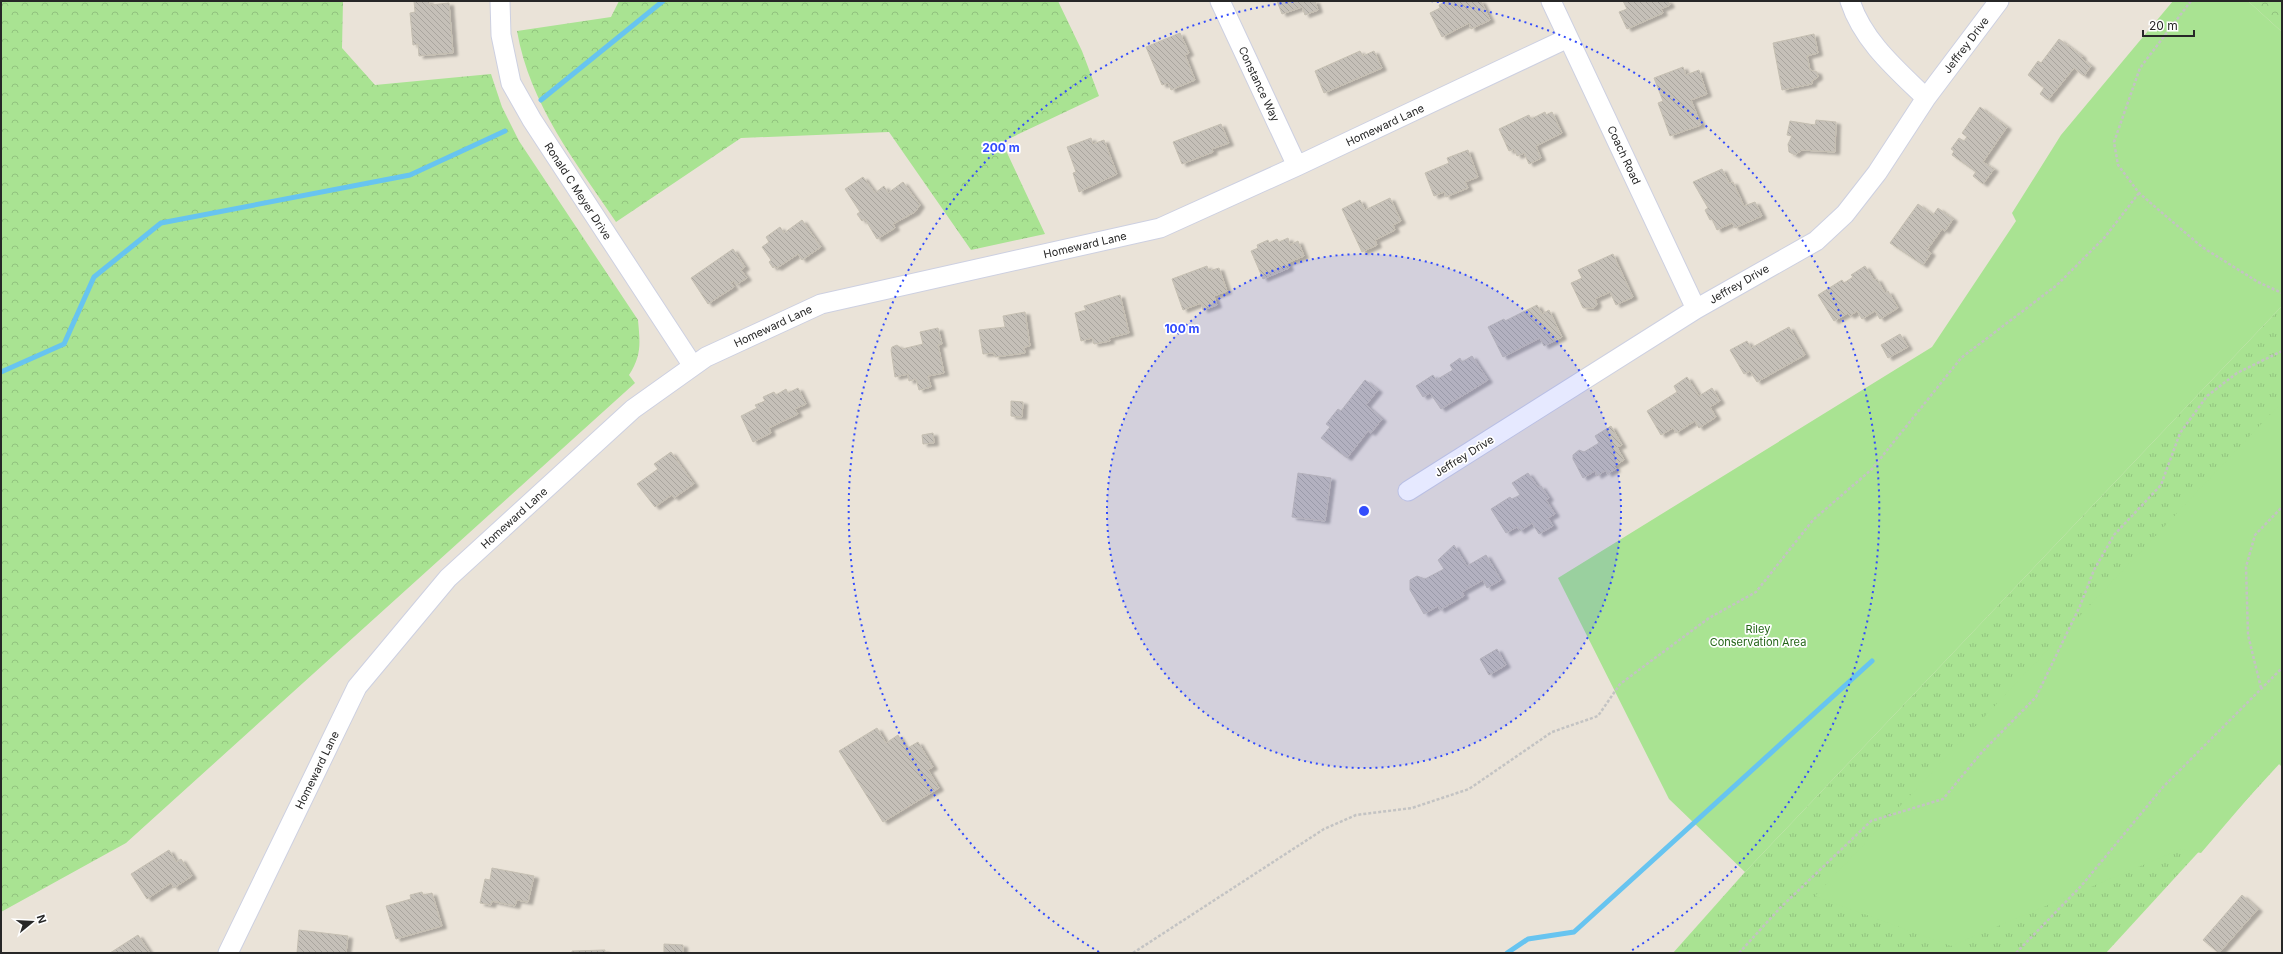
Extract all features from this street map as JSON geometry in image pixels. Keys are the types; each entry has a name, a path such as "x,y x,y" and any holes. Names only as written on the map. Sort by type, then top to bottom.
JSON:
{"street":[{"name":"Ronald C Meyer Drive","path":"500,1 501,35 511,83 532,120 693,366"},
{"name":"Constance Way","path":"1220,1 1297,166"},
{"name":"Coach Road","path":"1551,1 1696,309"},
{"path":"1850,1 1853,10 1878,52 1926,98"},
{"name":"Jeffrey Drive","path":"1408,491 1696,309 1816,241 1840,219 1877,173 1926,98 1999,1"},
{"name":"Homeward Lane","path":"228,953 357,686 448,578 632,410 706,357 821,304 1160,228 1297,166 1568,38"}],"path":[{"path":"2191,1 2140,68 2114,142 2118,165 2139,193 2202,246 2258,282 2282,293"},
{"path":"1133,953 1324,829 1356,815 1412,808 1469,789 1552,732 1598,716 1620,684 1709,618 1756,592 1813,520 1872,469 1961,358 2057,285 2104,237 2139,193"},
{"path":"1739,953 1780,908 1871,821 1943,799 1982,752 2036,698 2080,606 2094,570 2114,535 2161,485 2180,433 2207,396 2237,373 2282,351"},
{"path":"2261,688 2248,635 2246,567 2255,534 2282,507"},
{"path":"2016,953 2082,885 2163,787 2282,668"}],"green space":[{"path":"1,1 343,1 342,48 375,85 491,74 502,107 519,141 638,320 639,349 636,361 629,375 635,383 126,843 1,912"},
{"path":"619,1 1058,1 1082,51 1099,96 1002,142 1045,234 971,250 889,132 741,138 616,222 570,154 543,108 523,58 517,31 611,17"},
{"name":"Riley Conservation Area","path":"2173,1 2248,1 2282,32 2282,306 1745,872 1669,799 1558,578 1932,347 2016,221 2012,213 2061,135"},
{"path":"2248,1 2282,1 2282,32"},
{"path":"2282,306 2282,761 2106,953 1673,953 1745,872"},
{"path":"2282,402 2282,767 2278,763 2201,853 2181,849 1951,946 1815,896"}],"building":[{"path":"414,1 429,1 429,5 449,3 453,53 419,56 418,44 413,45 410,13 415,12"},
{"path":"1277,1 1315,1 1318,10 1305,15 1302,7 1282,14"},
{"path":"1446,1 1481,1 1490,20 1471,29 1469,23 1442,37 1430,13 1440,8 1439,5"},
{"path":"1623,1 1668,1 1670,5 1661,9 1663,13 1627,29 1619,12 1627,9"},
{"path":"1180,33 1189,53 1185,55 1195,80 1171,90 1168,83 1162,85 1146,47"},
{"path":"1814,34 1818,53 1807,56 1810,70 1817,72 1818,77 1812,81 1812,84 1782,90 1773,43"},
{"path":"2059,39 2082,56 2081,58 2091,66 2084,76 2074,68 2048,100 2040,94 2044,88 2028,75 2038,61 2041,63"},
{"path":"1360,51 1363,56 1374,51 1382,68 1324,93 1315,71"},
{"path":"1683,67 1686,75 1699,70 1707,94 1691,100 1701,125 1670,136 1658,103 1663,101 1654,78"},
{"path":"1980,107 2007,127 1983,162 1994,169 1983,184 1973,176 1976,172 1952,155 1954,151 1951,149 1959,138 1964,141 1967,137 1962,133"},
{"path":"1545,112 1546,115 1552,112 1562,133 1536,146 1541,158 1529,164 1524,153 1517,156 1514,149 1509,151 1499,129 1529,115 1531,119"},
{"path":"1816,120 1836,122 1835,152 1802,150 1795,155 1789,152 1788,144 1792,136 1787,135 1790,121 1815,125"},
{"path":"1221,124 1229,143 1212,149 1213,152 1182,164 1173,142"},
{"path":"1091,138 1093,144 1104,140 1117,174 1079,192 1073,173 1076,172 1067,147"},
{"path":"1468,150 1478,177 1465,182 1468,188 1446,197 1444,192 1434,196 1425,173 1449,163 1447,158"},
{"path":"1722,169 1729,183 1733,182 1744,206 1755,202 1762,216 1735,228 1732,223 1717,230 1712,219 1710,220 1705,210 1708,208 1693,182"},
{"path":"863,177 875,193 884,186 888,193 903,182 920,205 915,212 893,224 895,228 877,239 865,219 862,221 857,214 860,212 845,189"},
{"path":"1390,198 1401,221 1393,225 1395,230 1375,240 1377,245 1362,252 1342,209 1360,200 1365,210"},
{"path":"1918,204 1933,215 1938,208 1953,219 1945,231 1942,229 1927,250 1931,253 1923,265 1890,243"},
{"path":"802,220 821,247 802,260 798,254 777,268 775,266 773,268 769,262 771,260 762,247 769,242 766,237 780,227 784,233"},
{"path":"1288,238 1290,245 1298,241 1304,256 1287,263 1289,268 1263,279 1251,251 1258,248 1257,245 1268,240 1269,243 1277,239 1279,242"},
{"path":"733,249 745,267 741,270 747,278 736,285 734,281 731,283 734,287 708,304 691,278"},
{"path":"1613,254 1633,297 1616,305 1610,292 1595,299 1597,304 1594,308 1583,308 1571,283 1582,278 1578,270"},
{"path":"1207,266 1209,271 1219,268 1227,291 1214,296 1217,305 1203,310 1201,303 1183,310 1172,279"},
{"path":"1865,266 1874,280 1877,279 1885,293 1888,291 1898,308 1880,319 1875,311 1862,319 1857,311 1850,316 1848,313 1834,321 1818,295 1842,280 1844,283 1853,277 1851,275"},
{"path":"1120,295 1129,333 1109,338 1110,341 1094,344 1092,338 1081,341 1075,313 1086,310 1084,306"},
{"path":"1537,305 1542,314 1549,310 1562,337 1544,346 1540,338 1503,357 1488,327 1504,319 1505,321"},
{"path":"1025,312 1030,346 1024,347 1025,353 995,357 994,353 983,354 979,330 1005,327 1003,316"},
{"path":"1789,327 1805,355 1757,382 1750,371 1744,374 1730,350 1747,341 1751,348"},
{"path":"938,328 942,344 938,345 944,373 928,376 931,387 919,390 916,379 909,381 908,374 895,377 891,350 892,347 897,345 902,349 923,344 920,332"},
{"path":"1900,334 1908,347 1888,358 1881,345"},
{"path":"1472,356 1488,380 1441,409 1430,393 1423,397 1416,386 1433,375 1436,380 1453,370 1450,365 1460,358 1462,362"},
{"path":"1687,377 1699,396 1712,388 1720,401 1710,407 1716,417 1699,428 1695,421 1676,433 1673,428 1661,435 1647,411 1677,392 1674,386"},
{"path":"1365,380 1378,390 1366,405 1382,419 1371,433 1368,431 1347,458 1321,438 1330,427 1326,424 1338,409 1341,411"},
{"path":"798,388 806,404 795,409 798,414 769,428 771,433 753,442 741,416 757,408 755,405 765,401 763,397 774,392 776,395 786,389 788,393"},
{"path":"1011,401 1023,402 1022,417 1011,416"},
{"path":"1611,426 1622,445 1617,447 1624,460 1614,466 1616,469 1607,474 1606,470 1597,476 1595,471 1583,478 1573,459 1573,455 1579,450 1584,452 1599,443 1595,436"},
{"path":"933,433 934,443 923,444 922,435"},
{"path":"671,452 694,484 674,498 672,495 655,507 637,484 658,469 654,464"},
{"path":"1298,473 1331,478 1325,521 1292,517"},
{"path":"1528,473 1538,487 1541,486 1549,498 1546,500 1555,514 1548,518 1553,526 1539,534 1532,523 1520,531 1517,527 1506,533 1491,509 1510,497 1512,499 1520,495 1512,483"},
{"path":"1454,545 1467,566 1486,555 1501,580 1487,588 1483,580 1462,592 1464,596 1440,610 1438,606 1424,614 1410,590 1410,580 1417,576 1425,579 1444,569 1438,560"},
{"path":"1497,649 1506,665 1489,675 1480,659"},
{"path":"877,728 886,743 898,735 906,749 918,742 933,767 928,770 939,788 883,822 839,751"},
{"path":"169,850 176,862 181,859 192,876 174,888 171,883 147,899 131,874"},
{"path":"492,868 534,876 528,902 517,900 515,906 492,901 491,905 480,903 485,879 490,880"},
{"path":"422,892 423,895 432,893 442,926 396,939 386,906 411,899 410,895"},
{"path":"2242,895 2258,909 2219,953 2203,940"},
{"path":"299,930 348,936 346,953 297,953"},
{"path":"138,935 150,953 110,953"},
{"path":"664,944 683,945 683,953 664,953"},
{"path":"605,950 605,953 572,953 572,951"}],"waterway":[{"path":"541,100 663,1"},
{"path":"1,372 64,344 94,277 161,223 410,175 505,131"},
{"path":"1507,953 1528,939 1574,932 1872,661"}]}
